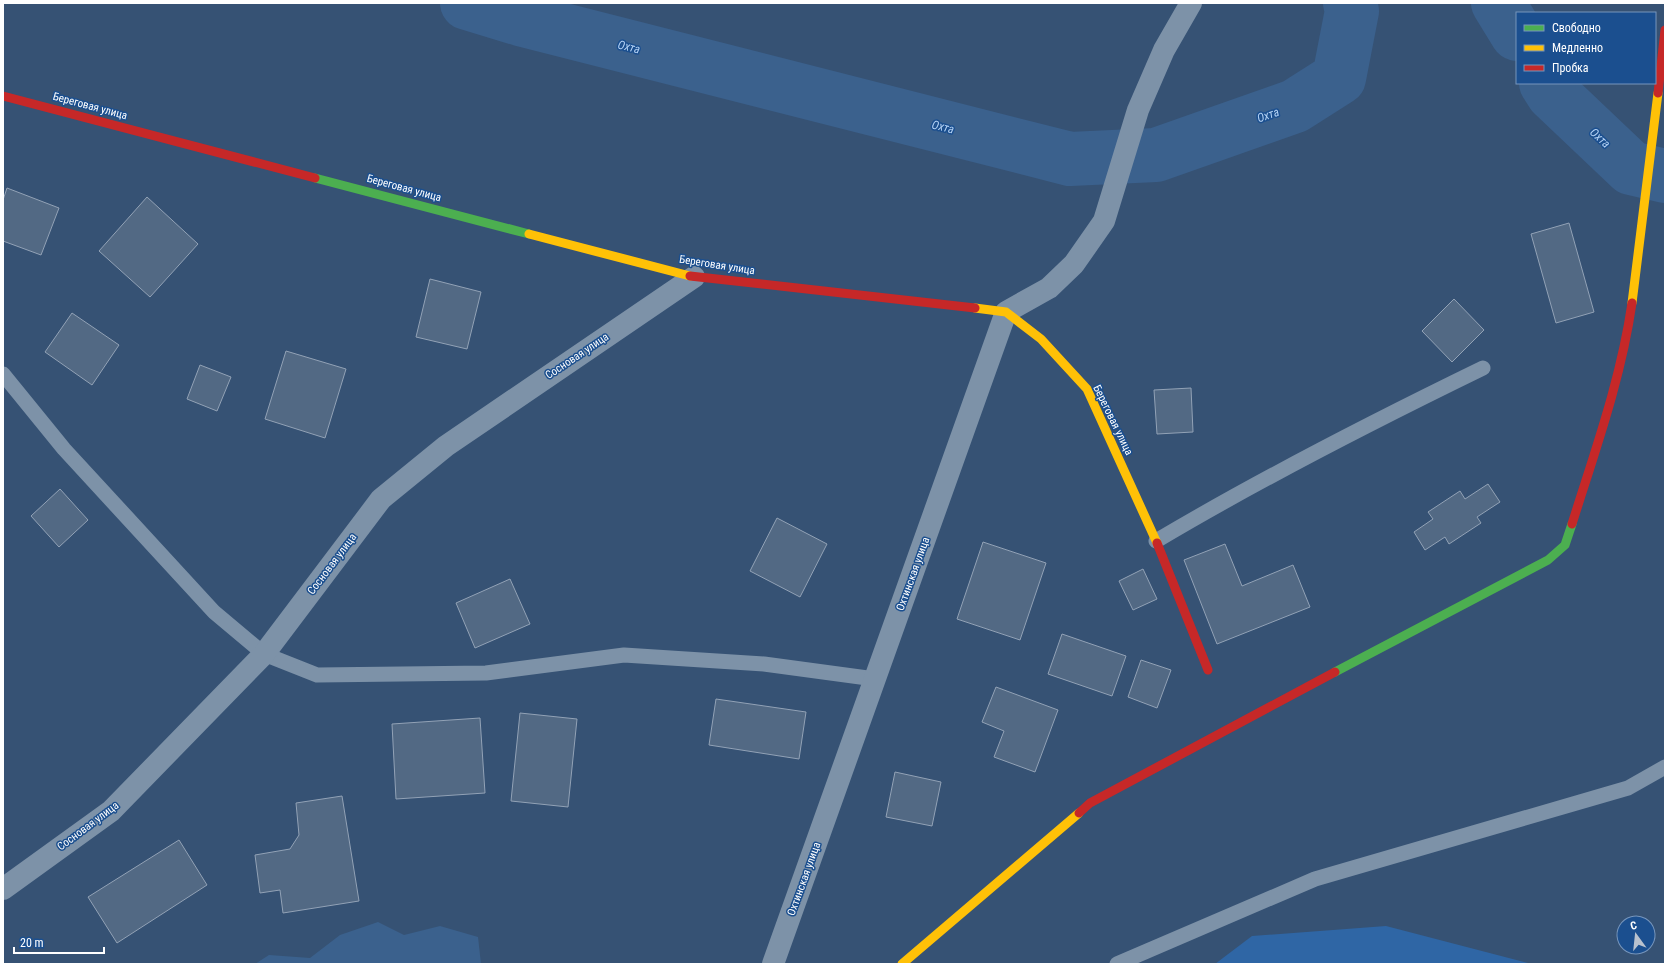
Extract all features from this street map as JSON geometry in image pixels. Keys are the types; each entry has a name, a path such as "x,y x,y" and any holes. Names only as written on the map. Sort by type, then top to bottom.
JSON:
{"street":[{"path":"1006,312 1049,288 1074,264 1104,221 1138,110 1164,50 1191,3"},
{"path":"902,964 1090,803 1226,729 1548,560 1565,545 1603,427 1626,343 1637,271 1651,138 1665,30"},
{"name":"Береговая улица","path":"3,96 694,276 1006,312 1041,339 1087,390 1156,541 1208,670"},
{"name":"Сосновая улица","path":"3,888 111,811 264,654 381,499 446,446 694,276"},
{"name":"Охтинская улица","path":"773,964 1006,312"}],"lane":[{"path":"1156,541 1228,499 1393,412 1484,368"},
{"path":"3,374 64,448 214,612 264,654 317,675 486,673 624,655 764,664 875,679"},
{"path":"1117,964 1315,879 1628,788 1665,767"}],"shaded area":[{"path":"378,922 404,935 440,926 478,937 481,964 255,964 269,955 310,958 340,935"},
{"path":"1386,926 1532,964 1215,964 1252,936"}],"building":[{"path":"7,188 59,208 41,255 3,241 3,200"},
{"path":"147,197 198,244 150,297 99,251"},
{"path":"1569,223 1594,312 1556,323 1531,234"},
{"path":"430,279 481,292 467,349 416,337"},
{"path":"1454,299 1484,330 1452,362 1422,331"},
{"path":"72,313 119,345 92,385 45,352"},
{"path":"286,351 346,369 325,438 265,419"},
{"path":"200,365 231,377 217,411 187,399"},
{"path":"1191,388 1193,432 1157,434 1154,390"},
{"path":"1488,484 1500,502 1477,517 1481,523 1449,544 1445,537 1425,550 1414,532 1433,519 1428,512 1460,491 1465,499"},
{"path":"60,489 88,520 59,547 31,516"},
{"path":"777,518 827,544 800,597 750,571"},
{"path":"983,542 1046,563 1020,640 957,619"},
{"path":"1225,544 1242,586 1293,565 1310,607 1217,644 1184,560"},
{"path":"1143,569 1157,599 1133,610 1119,581"},
{"path":"510,579 530,624 475,648 456,603"},
{"path":"1062,634 1126,656 1112,696 1048,674"},
{"path":"1141,660 1171,670 1157,708 1128,697"},
{"path":"996,687 1058,710 1035,772 994,757 1004,731 982,722"},
{"path":"716,699 806,712 799,759 709,745"},
{"path":"520,713 577,719 568,807 511,801"},
{"path":"480,718 485,793 396,799 392,724"},
{"path":"895,772 941,782 932,826 886,817"},
{"path":"342,796 359,901 283,913 280,890 260,893 255,855 290,849 299,835 296,803"},
{"path":"179,840 207,885 117,943 88,897"}],"waterway":[{"name":"Охта","path":"467,3 520,19 1070,159 1156,155 1295,106 1339,78 1352,11 1350,3"},
{"name":"Охта","path":"1498,3 1516,32"},
{"name":"Охта","path":"1547,84 1553,94 1631,168 1665,176"}],"traffic: fast":[{"path":"315,178 529,234"},
{"path":"1335,672 1548,560 1565,545 1572,524"}],"traffic: slow":[{"path":"1632,303 1658,93"},
{"path":"529,234 690,276"},
{"path":"975,308 1006,312 1041,339 1087,389 1157,543"},
{"path":"902,964 1079,813"}],"traffic: jam":[{"path":"1658,93 1665,30"},
{"path":"3,96 315,178"},
{"path":"690,276 975,308"},
{"path":"1572,524 1614,387 1632,303"},
{"path":"1157,543 1208,670"},
{"path":"1079,813 1090,803 1335,672"}]}
